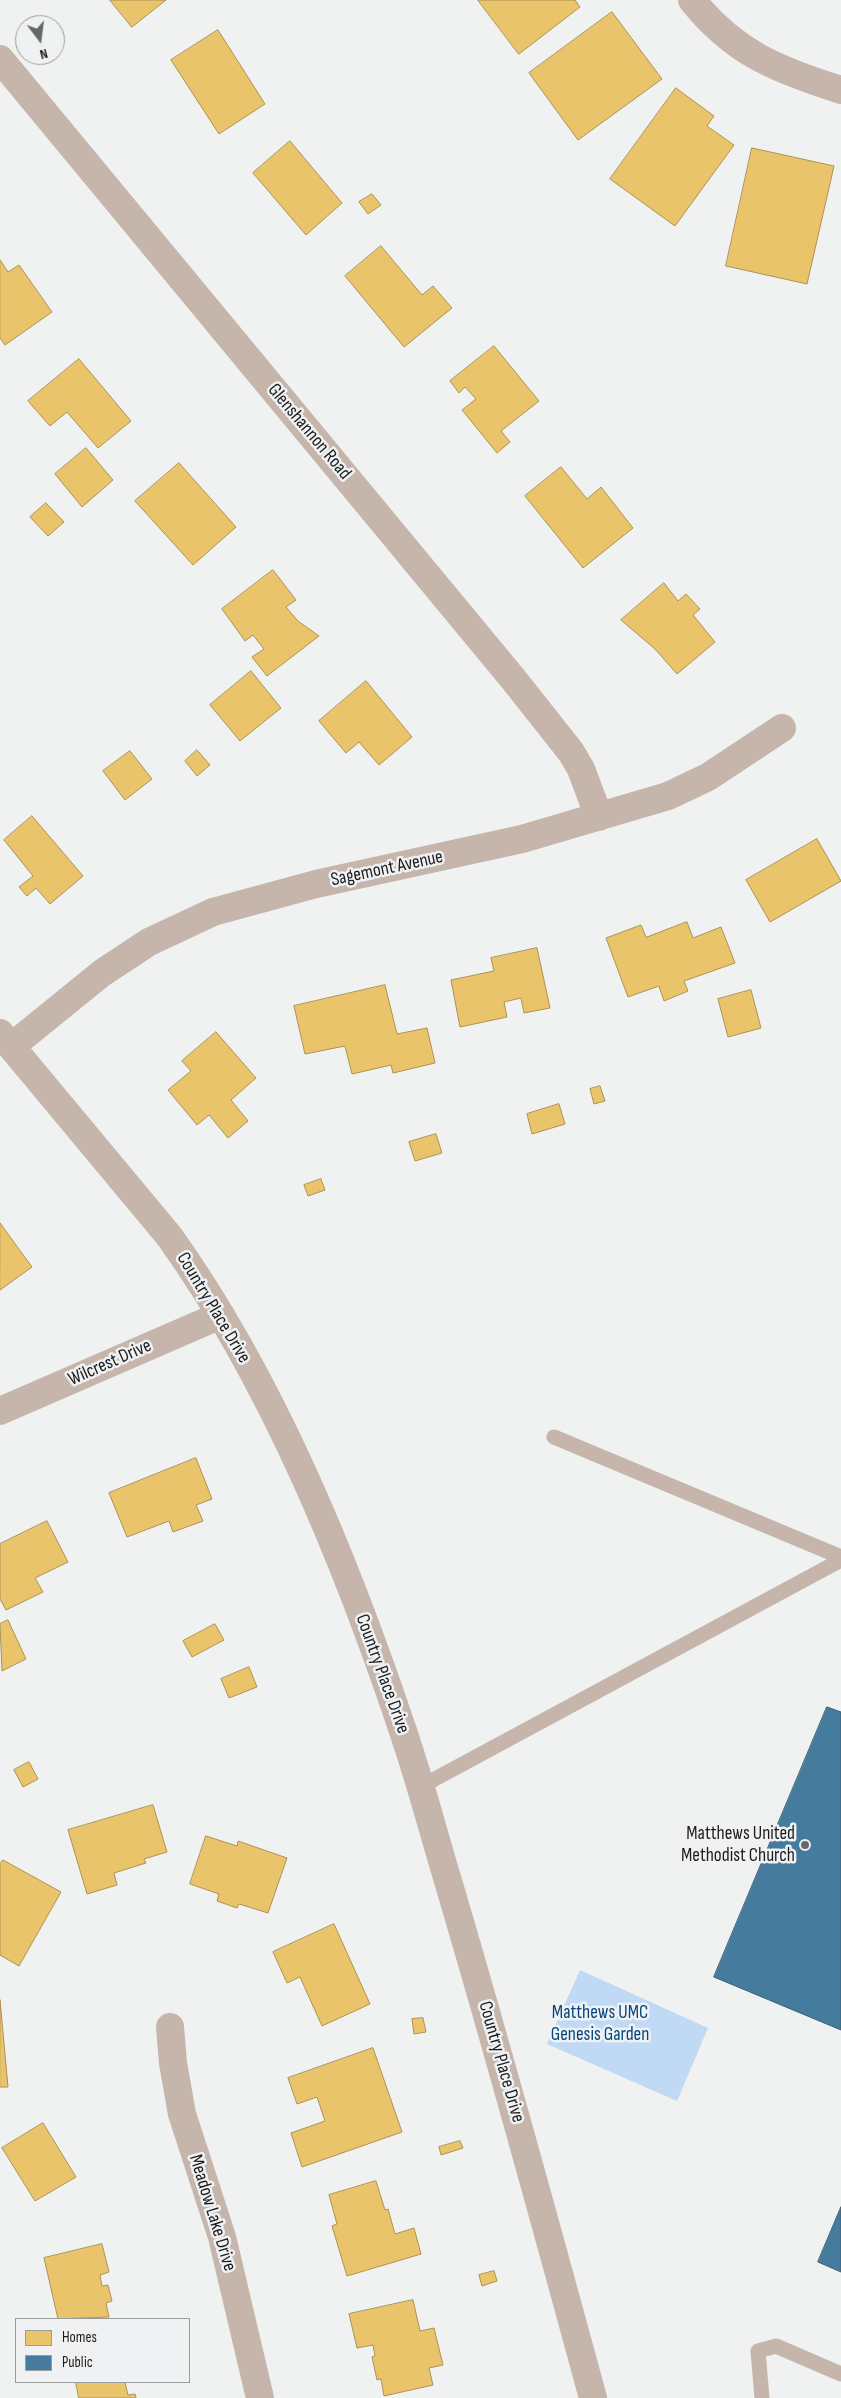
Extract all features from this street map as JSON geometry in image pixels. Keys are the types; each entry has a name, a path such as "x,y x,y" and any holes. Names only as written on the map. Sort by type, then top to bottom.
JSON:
{"street":[{"path":"692,0 706,18 740,48 795,75 841,90"},
{"name":"Glenshannon Road","path":"0,59 514,680 581,768 599,817"},
{"name":"Sagemont Avenue","path":"6,1039 102,972 149,942 214,912 316,884 522,839 668,796 708,777 782,728"},
{"name":"Country Place Drive","path":"6,1039 169,1236 194,1271 221,1315 284,1433 352,1588 404,1733 502,2064 593,2398"},
{"name":"Wilcrest Drive","path":"0,1411 221,1315"},
{"name":"Meadow Lake Drive","path":"170,2027 173,2063 182,2114 222,2236 260,2398"}],"lane":[{"path":"554,1437 841,1558"},
{"path":"420,1787 841,1558"},
{"path":"762,2398 758,2351 776,2346 841,2374"}],"green space":[{"name":"Matthews UMC Genesis Garden","path":"580,1970 708,2028 677,2101 547,2044"}],"building: Homes":[{"path":"110,0 166,0 132,27"},
{"path":"478,0 575,0 580,7 519,54"},
{"path":"612,12 662,79 578,140 529,73"},
{"path":"218,30 265,104 219,134 171,60"},
{"path":"676,88 714,116 707,126 734,145 675,226 610,179"},
{"path":"290,141 342,203 306,235 253,173"},
{"path":"752,148 834,166 807,284 726,266"},
{"path":"372,194 381,205 368,214 359,202"},
{"path":"381,246 422,295 433,286 452,308 404,347 345,276"},
{"path":"0,260 8,272 19,265 52,312 5,345 0,338"},
{"path":"494,346 539,401 501,431 510,442 497,453 462,410 476,399 465,387 459,393 450,381"},
{"path":"79,359 131,421 98,448 67,412 50,426 28,401"},
{"path":"86,448 113,480 82,507 55,474"},
{"path":"179,463 236,527 193,565 135,501"},
{"path":"561,467 587,499 601,487 633,528 583,568 525,496"},
{"path":"46,503 64,522 48,536 30,517"},
{"path":"273,570 296,600 286,607 298,621 319,636 267,676 252,657 264,649 253,635 245,641 222,609"},
{"path":"664,583 678,601 686,594 700,609 693,615 715,642 677,674 655,649 621,620"},
{"path":"251,671 281,708 240,741 210,705"},
{"path":"366,681 412,737 379,765 359,742 346,753 319,721"},
{"path":"197,750 210,765 197,776 185,761"},
{"path":"130,751 152,779 125,800 103,771"},
{"path":"32,816 83,876 50,904 36,888 27,896 19,887 33,876 4,840"},
{"path":"817,839 841,881 770,922 746,880"},
{"path":"687,922 693,938 721,927 735,963 684,981 688,991 664,1001 659,986 628,997 606,938 641,925 646,937"},
{"path":"537,948 550,1008 524,1013 521,998 504,1002 507,1017 460,1027 451,980 494,971 491,958"},
{"path":"385,985 397,1034 427,1028 435,1063 393,1073 391,1065 352,1074 345,1046 305,1054 294,1006"},
{"path":"751,990 761,1028 728,1037 718,999"},
{"path":"216,1032 256,1078 231,1100 248,1121 228,1138 209,1115 197,1125 168,1090 191,1071 182,1061"},
{"path":"600,1086 605,1101 594,1104 590,1089"},
{"path":"559,1104 565,1124 532,1134 527,1114"},
{"path":"436,1134 442,1153 415,1161 409,1142"},
{"path":"321,1179 325,1190 308,1196 304,1185"},
{"path":"0,1223 32,1267 0,1290"},
{"path":"196,1458 212,1499 196,1505 203,1521 173,1532 169,1521 127,1537 109,1493"},
{"path":"47,1521 68,1562 35,1578 43,1592 6,1610 0,1599 0,1544"},
{"path":"8,1620 26,1659 2,1671 0,1624"},
{"path":"215,1624 224,1640 192,1657 183,1641"},
{"path":"249,1667 257,1687 229,1698 221,1679"},
{"path":"29,1762 38,1779 23,1787 14,1770"},
{"path":"153,1805 167,1852 144,1859 146,1863 114,1873 117,1885 87,1894 68,1830"},
{"path":"206,1836 237,1846 238,1841 287,1858 268,1913 239,1904 237,1908 217,1901 219,1894 190,1884"},
{"path":"3,1860 61,1892 19,1966 0,1955 0,1864"},
{"path":"334,1924 370,2004 322,2026 300,1977 287,1983 273,1952"},
{"path":"0,2000 8,2087 0,2087"},
{"path":"423,2018 426,2032 414,2034 412,2019"},
{"path":"373,2048 402,2132 302,2167 291,2133 325,2121 317,2097 297,2104 288,2078"},
{"path":"43,2123 76,2177 35,2201 2,2148"},
{"path":"460,2141 463,2148 441,2155 439,2147"},
{"path":"376,2181 385,2210 388,2209 395,2234 414,2228 421,2254 347,2276 332,2226 337,2224 329,2195"},
{"path":"102,2244 109,2272 100,2275 102,2286 108,2285 112,2301 106,2303 109,2317 58,2318 44,2258"},
{"path":"494,2271 497,2281 482,2286 479,2275"},
{"path":"413,2300 420,2331 434,2328 443,2365 429,2368 433,2385 384,2396 381,2379 377,2380 372,2357 375,2356 373,2345 357,2348 349,2314"},
{"path":"76,2383 125,2383 128,2395 135,2394 136,2398 79,2398"}],"building: Public":[{"name":"Matthews United Methodist Church","path":"827,1707 841,1712 841,2030 714,1977"},
{"path":"841,2207 841,2272 818,2262"}],"place":[{"name":"Matthews United Methodist Church","path":"805,1845"}]}
